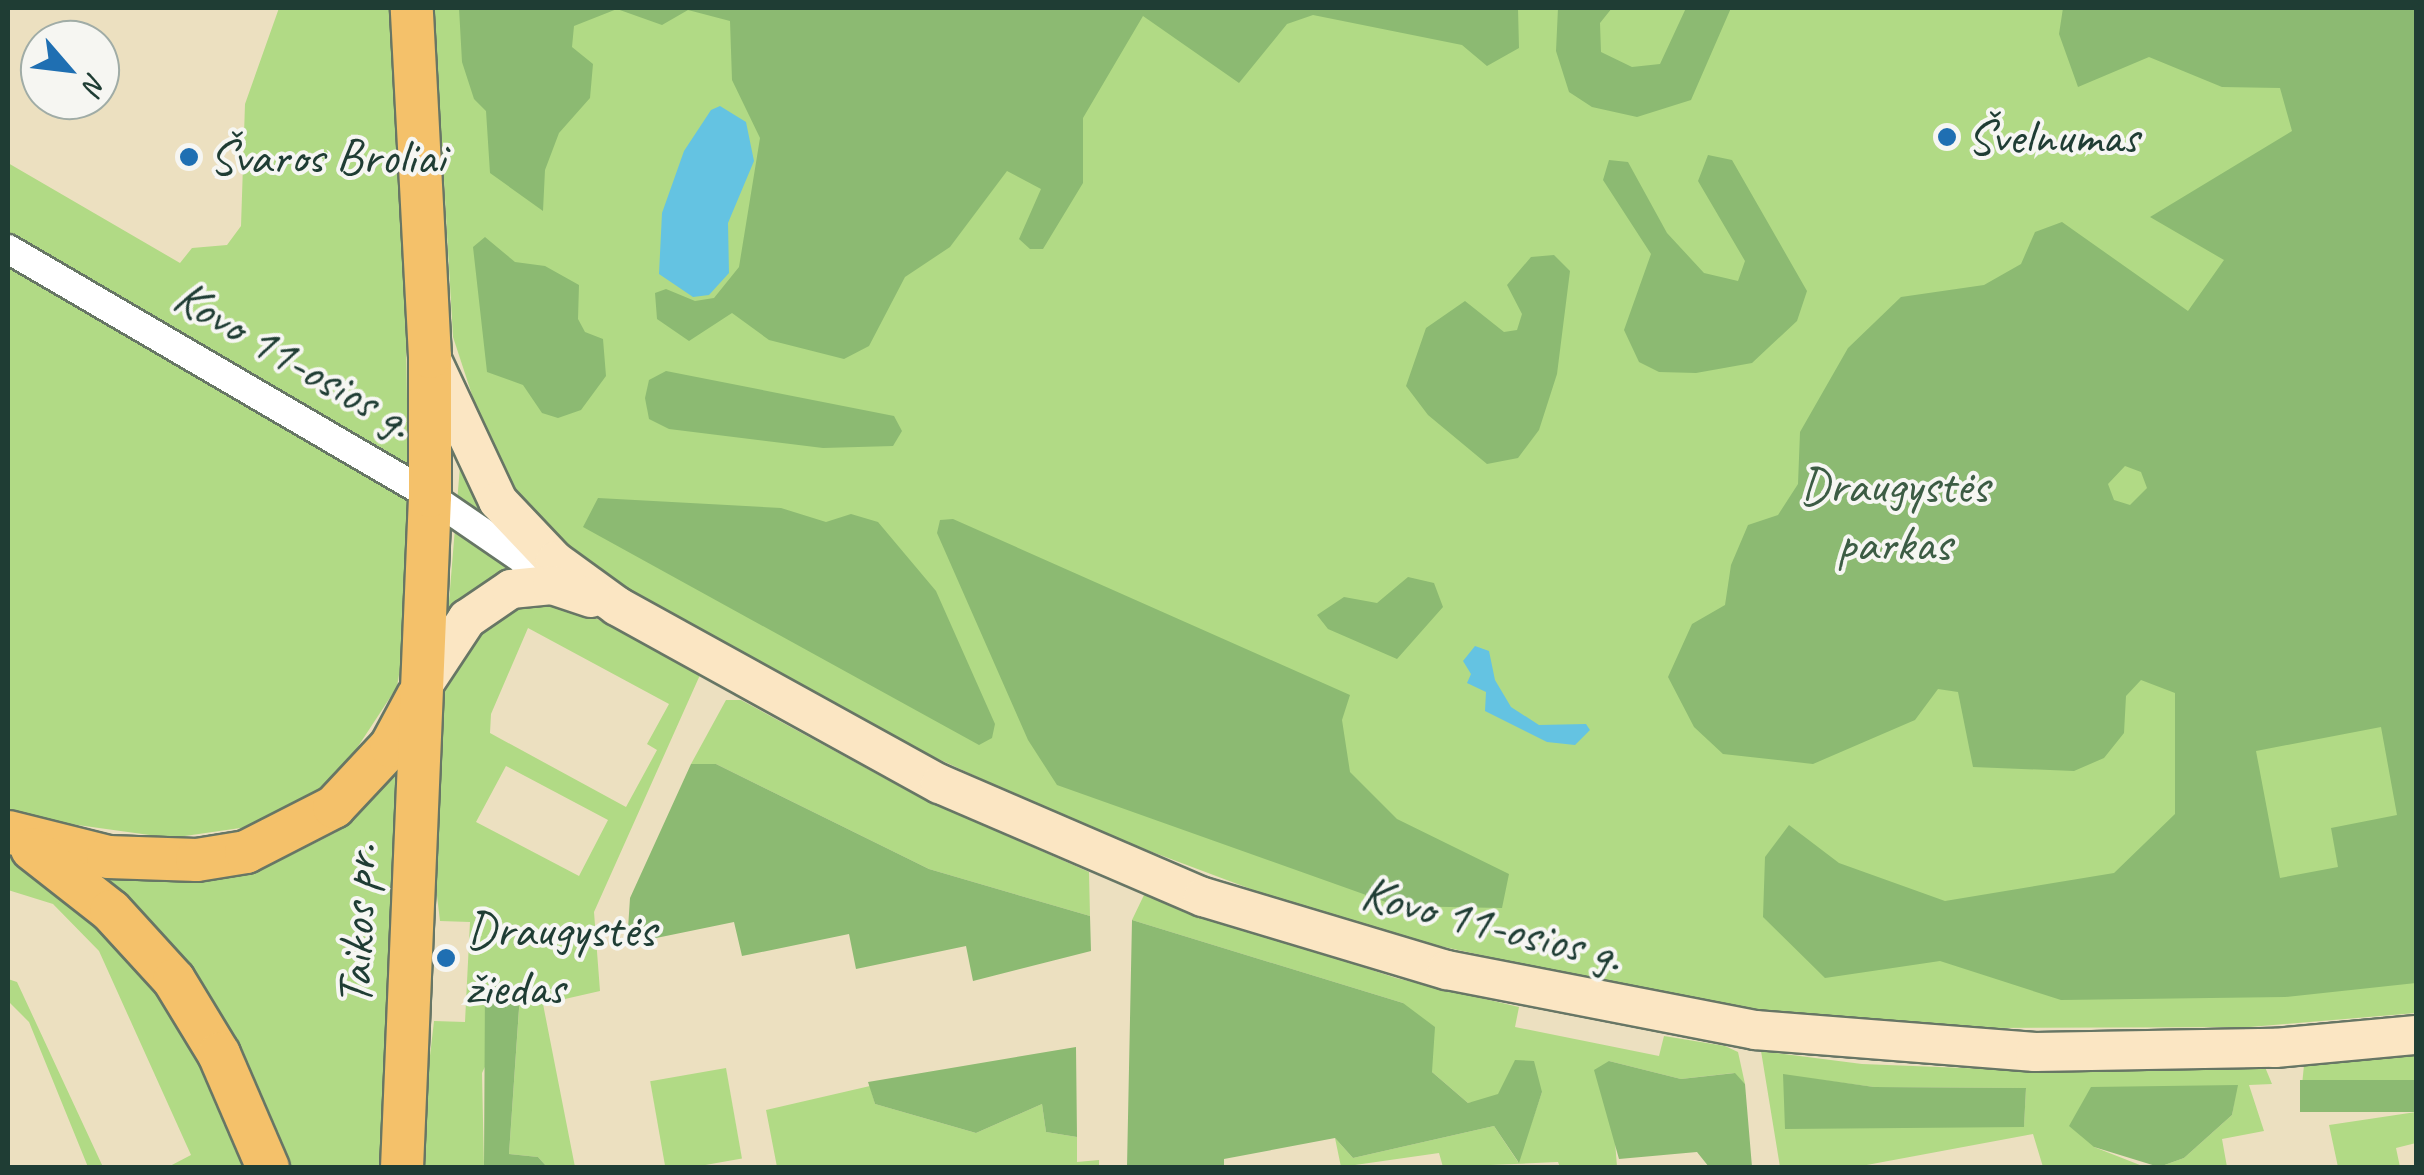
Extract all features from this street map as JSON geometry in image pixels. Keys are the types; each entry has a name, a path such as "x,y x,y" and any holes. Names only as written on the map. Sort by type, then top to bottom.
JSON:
{"main road":[{"path":"414,10 430,357 430,496 422,686"},
{"path":"10,833 124,859 246,852 334,807 391,746 422,686 467,619 531,563 484,480 430,357"},
{"name":"Kovo 11-osios g.","path":"531,563 617,606 855,741 1030,827 1280,922 1519,988 1720,1025 1899,1046 2035,1052 2275,1048 2416,1036"},
{"name":"Taikos pr.","path":"402,1168 422,686"},
{"path":"10,833 112,911 174,980 219,1054 268,1168"}],"street":[{"name":"Kovo 11-osios g.","path":"8,249 430,496 531,563"}],"green space":[{"path":"279,8 395,8 401,23 408,462 406,632 397,687 338,777 303,806 261,825 171,838 27,818 8,808 8,163 180,263 192,248 227,245 241,226 245,104"},
{"name":"Draugystės parkas","path":"434,8 2416,8 2416,1013 2250,1027 1989,1028 1789,1015 1604,982 1399,937 1256,891 1083,826 904,743 599,573 542,530 500,480 453,337"},
{"path":"459,8 1518,8 1519,48 1487,66 1462,45 1313,15 1287,24 1239,83 1143,16 1083,118 1083,183 1043,249 1030,249 1019,239 1041,189 1007,171 950,247 905,277 869,346 844,359 769,340 732,313 689,341 657,319 655,293 666,289 695,301 714,298 739,267 760,138 732,80 730,21 688,10 662,25 617,9 574,26 572,47 593,64 590,98 559,133 545,170 543,211 490,173 486,111 474,99 462,62"},
{"path":"1558,8 1612,8 1600,23 1601,52 1632,67 1660,64 1686,8 1731,8 1691,100 1637,117 1592,107 1569,92 1556,51"},
{"path":"2063,8 2416,8 2416,983 2285,997 2061,1000 1940,961 1825,978 1763,917 1765,857 1789,825 1839,863 1945,901 2114,873 2175,814 2175,693 2141,680 2126,696 2124,733 2104,758 2074,771 1973,767 1958,692 1938,689 1915,720 1813,764 1723,754 1694,727 1668,677 1692,624 1725,605 1731,565 1748,525 1778,515 1798,484 1800,432 1848,348 1901,297 1984,285 2021,264 2035,232 2062,222 2188,311 2224,260 2150,217 2292,131 2280,88 2222,87 2149,57 2078,87 2059,34","holes":["2125,466 2141,472 2147,488 2130,505 2114,500 2108,484","2381,727 2397,815 2331,828 2338,867 2280,878 2256,751"]},
{"path":"1708,155 1732,160 1807,291 1797,321 1752,363 1696,373 1659,372 1639,362 1624,330 1651,254 1603,180 1609,160 1628,162 1667,233 1704,273 1738,281 1745,261 1698,181"},
{"path":"485,237 515,262 545,266 579,285 578,319 585,332 603,339 606,376 581,410 558,418 542,413 523,385 487,372 473,247"},
{"path":"1554,255 1570,271 1557,374 1539,430 1518,458 1487,464 1428,415 1406,386 1426,328 1465,301 1504,332 1517,330 1522,314 1507,285 1531,257"},
{"path":"666,371 894,416 902,431 893,446 823,448 669,429 649,419 645,398 649,380"},
{"path":"460,466 518,569 487,583 448,614"},
{"path":"598,498 781,508 826,522 851,514 878,522 936,591 995,724 992,738 979,745 583,527"},
{"path":"953,519 1350,695 1342,720 1350,772 1397,819 1509,874 1502,908 1397,906 1057,785 1028,740 937,533 940,520"},
{"path":"1408,577 1434,583 1443,607 1397,659 1328,629 1317,615 1344,597 1377,603"},
{"path":"518,599 566,602 700,675 594,912 600,991 543,1004 575,1167 547,1167 538,1157 509,1154 520,995 482,1073 484,1167 417,1168 434,1021 465,1022 470,922 440,921 433,862 444,682 457,650","holes":["528,628 669,704 647,744 657,750 626,807 490,733 491,714","506,766 608,820 579,876 476,822"]},
{"path":"726,700 741,700 921,798 1089,872 1090,916 929,869 716,764 691,764"},
{"path":"691,764 716,764 929,869 1090,916 1091,951 973,981 966,946 856,969 849,934 742,956 734,922 627,944 630,898"},
{"path":"397,775 381,1167 282,1167 243,1056 176,955 100,878 221,878 273,864 335,833"},
{"path":"8,852 80,899 186,1023 249,1167 168,1167 191,1155 99,951 53,904 8,890"},
{"path":"1144,895 1396,978 1519,1007 1515,1027 1659,1056 1664,1036 1725,1046 1738,1052 1745,1084 1734,1073 1681,1079 1609,1061 1617,1167 1560,1167 1558,1162 1443,1167 1439,1153 1341,1167 1335,1138 1353,1158 1494,1126 1518,1162 1542,1092 1468,1103 1432,1072 1403,1003 1132,920"},
{"path":"1132,920 1403,1003 1435,1027 1432,1072 1468,1103 1498,1094 1515,1060 1534,1061 1542,1092 1519,1163 1494,1126 1353,1158 1335,1138 1224,1159 1224,1167 1127,1167"},
{"path":"8,979 17,982 103,1167 88,1167 29,1022 8,1001"},
{"path":"502,981 520,994 509,1154 538,1157 547,1167 484,1167 485,987"},
{"path":"1076,1047 1077,1137 1046,1132 1042,1104 976,1133 875,1104 868,1082"},
{"path":"1761,1051 1862,1064 2063,1072 2265,1067 2272,1084 2249,1085 2264,1131 2222,1139 2227,1167 2159,1167 2184,1158 2232,1115 2237,1085 2094,1147 2145,1167 2043,1167 2033,1134 1856,1167 1780,1167","holes":["1783,1075 1874,1087 2026,1088 2024,1126"]},
{"path":"2416,1053 2416,1080 2301,1095 2304,1065"},
{"path":"1609,1061 1681,1079 1735,1073 1745,1084 1752,1167 1709,1167 1697,1152 1619,1159 1594,1070"},
{"path":"726,1068 742,1159 665,1168 650,1081"},
{"path":"1783,1074 1874,1087 2026,1088 2024,1127 1785,1129"},
{"path":"2300,1080 2416,1080 2416,1112 2300,1112"},
{"path":"2238,1085 2232,1115 2184,1158 2159,1167 2094,1147 2069,1126 2091,1087"},
{"path":"870,1086 875,1104 976,1133 1042,1104 1046,1132 1077,1137 1077,1162 1099,1160 1099,1167 777,1167 766,1110"},
{"path":"2416,1112 2416,1143 2396,1148 2400,1167 2338,1167 2329,1125"}],"water":[{"path":"720,106 746,122 754,161 728,223 729,273 709,295 693,297 659,274 662,213 684,151 711,110"},
{"path":"1475,646 1489,651 1495,680 1511,707 1539,725 1586,724 1590,730 1575,745 1547,742 1485,711 1486,692 1467,683 1471,674 1463,661"}],"place":[{"name":"Švelnumas","path":"1947,137"},
{"name":"Švaros Broliai","path":"189,157"},
{"name":"Draugystės žiedas","path":"446,958"}]}
